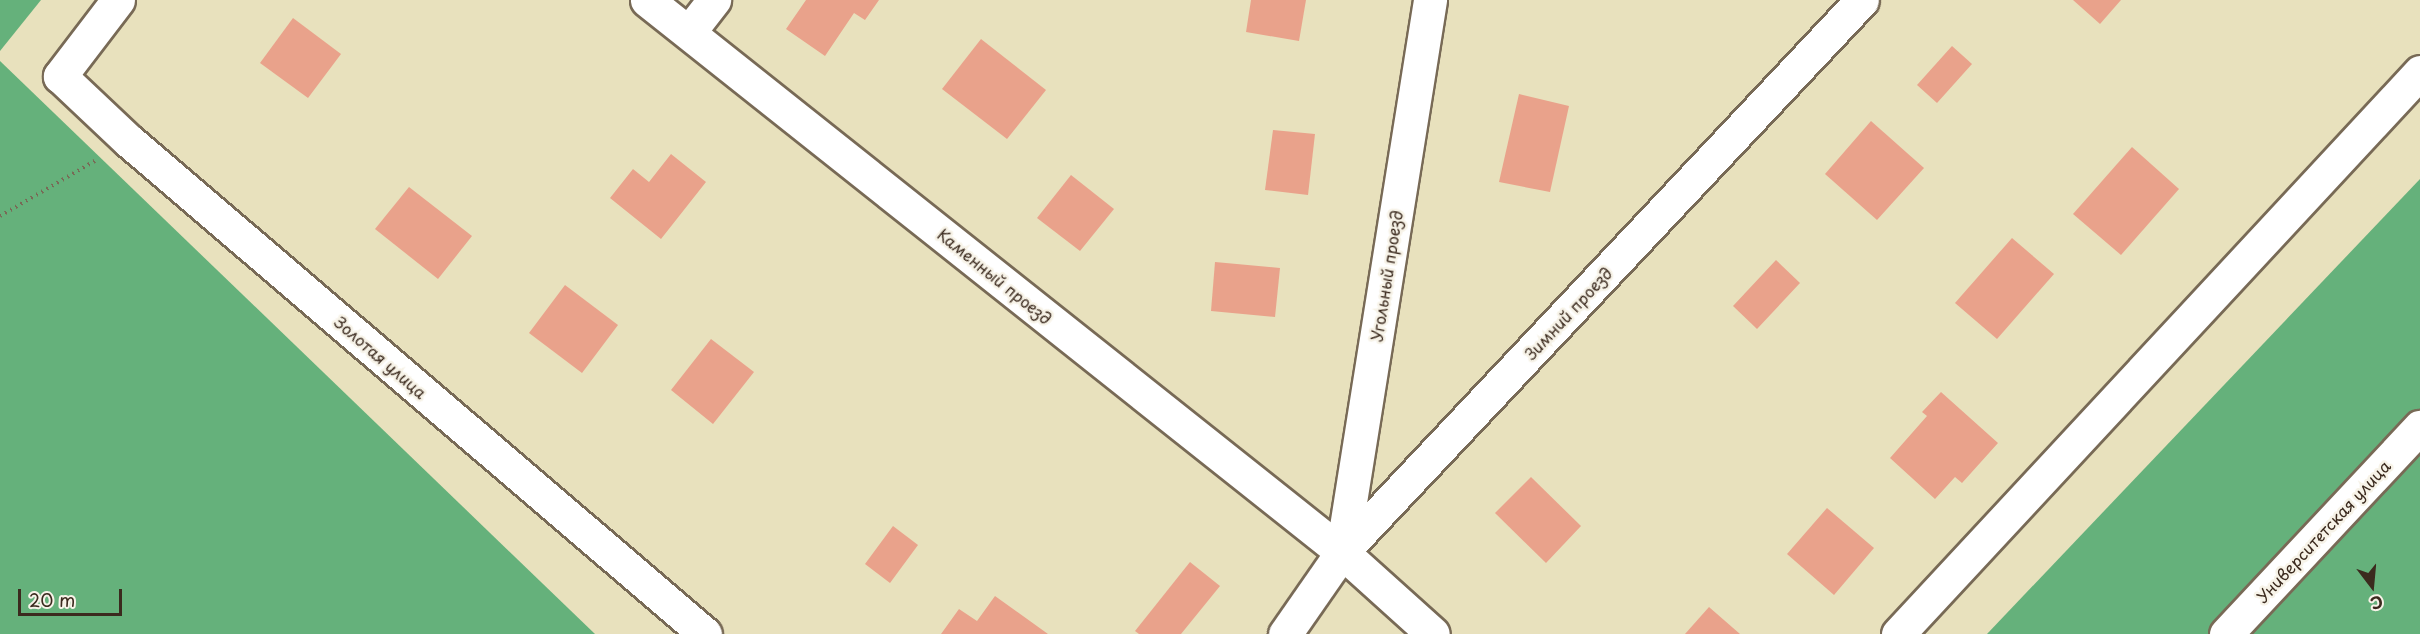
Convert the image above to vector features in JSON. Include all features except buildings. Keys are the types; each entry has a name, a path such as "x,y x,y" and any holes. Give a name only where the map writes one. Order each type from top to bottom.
{"street":[{"name":"Золотая улица","path":"118,0 60,76 129,141 705,634"},
{"name":"Каменный проезд","path":"646,0 1342,552 1433,634"},
{"path":"689,32 714,0"},
{"name":"Угольный проезд","path":"1342,552 1430,0"},
{"name":"Зимний проезд","path":"1285,634 1342,552 1862,0"},
{"path":"1898,634 2420,72"},
{"name":"Университетская улица","path":"2226,634 2420,427"}],"path":[{"path":"0,216 129,141"}],"green space":[{"path":"0,0 41,0 0,51"},
{"path":"0,61 595,634 0,634"},
{"path":"2420,179 2420,634 1987,634"}]}
